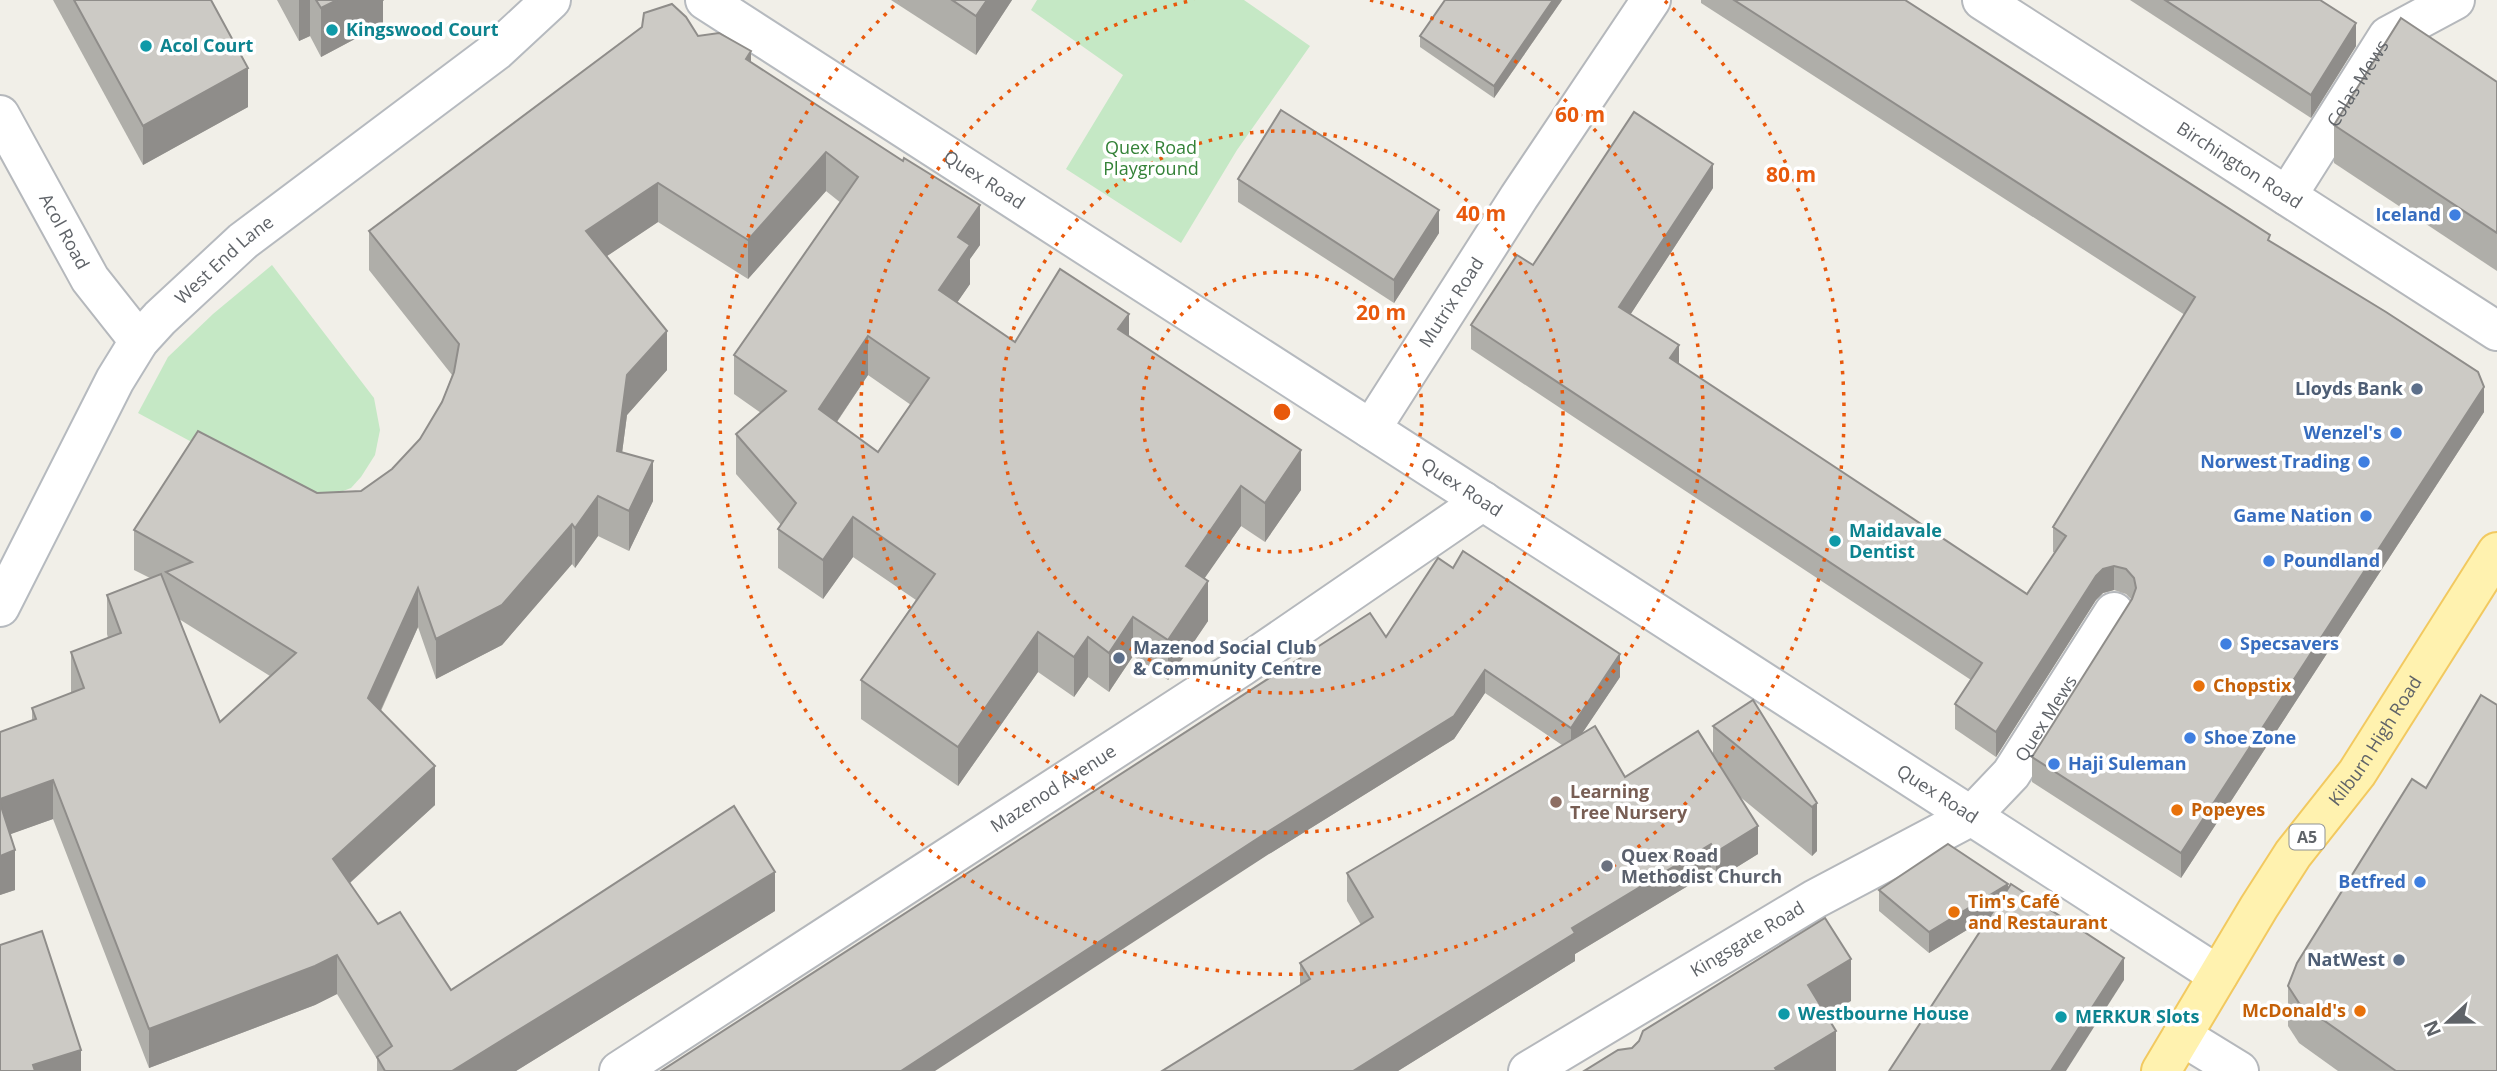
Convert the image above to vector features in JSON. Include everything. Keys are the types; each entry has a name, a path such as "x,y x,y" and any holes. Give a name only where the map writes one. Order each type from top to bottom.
{"main road":[{"name":"Kilburn High Road","path":"2161,1071 2293,854 2357,773 2497,552"}],"street":[{"name":"West End Lane","path":"0,607 100,409 139,341 186,292 243,241 496,51 551,0"},
{"name":"Quex Road","path":"705,0 2218,975"},
{"name":"Mutrix Road","path":"1371,429 1519,197 1651,0"},
{"name":"Birchington Road","path":"1982,0 2497,331"},
{"name":"Colas Mews","path":"2287,196 2388,36 2455,0"},
{"name":"Acol Road","path":"0,115 90,279 139,341"},
{"name":"Mazenod Avenue","path":"619,1071 1241,667 1483,501"},
{"name":"Quex Mews","path":"1970,817 2011,774 2114,612"},
{"name":"Kingsgate Road","path":"1528,1071 1815,899 1970,817"},
{"path":"1597,1028 1617,1065"},
{"path":"2182,1036 2239,1071"}],"green space":[{"name":"Quex Road Playground","path":"1037,0 1244,0 1310,46 1237,150 1181,243 1066,169 1123,75 1031,10"},
{"path":"272,265 374,398 380,430 375,455 351,488 335,494 320,496 273,486 138,413 168,357 213,314"}],"building":[{"name":"Acol Court","path":"74,0 211,0 248,68 143,126"},
{"path":"316,0 337,0 321,8"},
{"path":"952,0 987,0 976,16"},
{"path":"1445,0 1553,0 1494,86 1420,36"},
{"path":"1734,0 1905,0 2270,235 2268,240 2478,372 2484,387 2181,853 2032,757 2132,599 2136,588 2134,578 2126,569 2114,566 2103,569 2096,576 1996,732 1955,704 1982,663 1471,325 1517,255 1533,265 1634,112 1713,164 1619,307 1679,345 1670,358 2027,594 2066,536 2053,527 2195,297"},
{"path":"2165,0 2320,0 2356,23 2311,95"},
{"path":"672,4 686,17 698,36 719,33 751,51 746,59 903,161 904,158 980,205 958,237 970,245 939,290 1015,342 1060,269 1129,314 1118,329 1301,450 1265,503 1241,486 1186,566 1208,581 1168,640 1133,617 1109,653 1088,637 1074,657 1038,632 958,747 861,680 935,574 853,517 823,560 778,529 796,503 736,434 786,391 734,355 858,177 826,152 748,240 658,183 586,231 667,331 627,375 617,451 653,461 629,511 598,496 575,528 572,524 502,605 436,639 418,588 368,698 435,766 333,859 378,924 400,912 451,990 734,806 775,872 452,1071 385,1071 377,1057 392,1046 337,955 315,966 149,1029 53,780 0,799 0,732 36,719 32,708 84,688 71,652 121,633 107,595 161,574 220,722 296,653 166,572 192,562 134,530 198,431 317,493 361,491 392,469 420,439 442,402 454,372 459,344 369,231 642,27 644,13","holes":["868,336 929,378 878,452 819,409"]},
{"name":"Iceland","path":"2401,18 2497,82 2497,233 2334,125"},
{"path":"1281,110 1439,210 1394,280 1238,179"},
{"path":"1463,551 1620,654 1571,728 1485,670 1454,716 1269,831 901,1071 661,1071 1370,613 1386,637 1438,558 1453,568"},
{"path":"2481,695 2497,705 2497,1071 2396,1071 2299,1003 2288,986 2297,963 2412,779 2426,788"},
{"path":"1753,700 1817,803 1812,807 1713,726"},
{"path":"1595,726 1625,777 1698,731 1758,826 1716,852 1711,844 1572,928 1575,933 1353,1071 1162,1071 1310,979 1300,963 1373,917 1347,873"},
{"path":"0,803 15,850 0,856"},
{"path":"1948,844 2008,884 1929,932 1879,890"},
{"path":"2011,884 2124,958 2051,1071 1889,1071"},
{"path":"1825,918 1851,959 1808,985 1836,1031 1775,1068 1777,1071 1584,1071 1618,1050 1632,1048 1643,1031"},
{"path":"42,931 81,1050 33,1065 35,1071 0,1071 0,945"}],"place":[{"name":"Kingswood Court","path":"332,30"},
{"name":"Acol Court","path":"146,46"},
{"name":"Iceland","path":"2455,215"},
{"name":"Lloyds Bank","path":"2417,389"},
{"name":"Wenzel's","path":"2396,433"},
{"name":"Norwest Trading","path":"2364,462"},
{"name":"Game Nation","path":"2366,516"},
{"name":"Maidavale Dentist","path":"1835,541"},
{"name":"Poundland","path":"2269,561"},
{"name":"Specsavers","path":"2226,644"},
{"name":"Mazenod Social Club & Community Centre","path":"1119,658"},
{"name":"Chopstix","path":"2199,686"},
{"name":"Shoe Zone","path":"2190,738"},
{"name":"Haji Suleman","path":"2054,764"},
{"name":"Learning Tree Nursery","path":"1556,802"},
{"name":"Popeyes","path":"2177,810"},
{"name":"Quex Road Methodist Church","path":"1607,866"},
{"name":"Betfred","path":"2420,882"},
{"name":"Tim's Café and Restaurant","path":"1954,912"},
{"name":"NatWest","path":"2399,960"},
{"name":"McDonald's","path":"2360,1011"},
{"name":"Westbourne House","path":"1784,1014"},
{"name":"MERKUR Slots","path":"2061,1017"}]}
